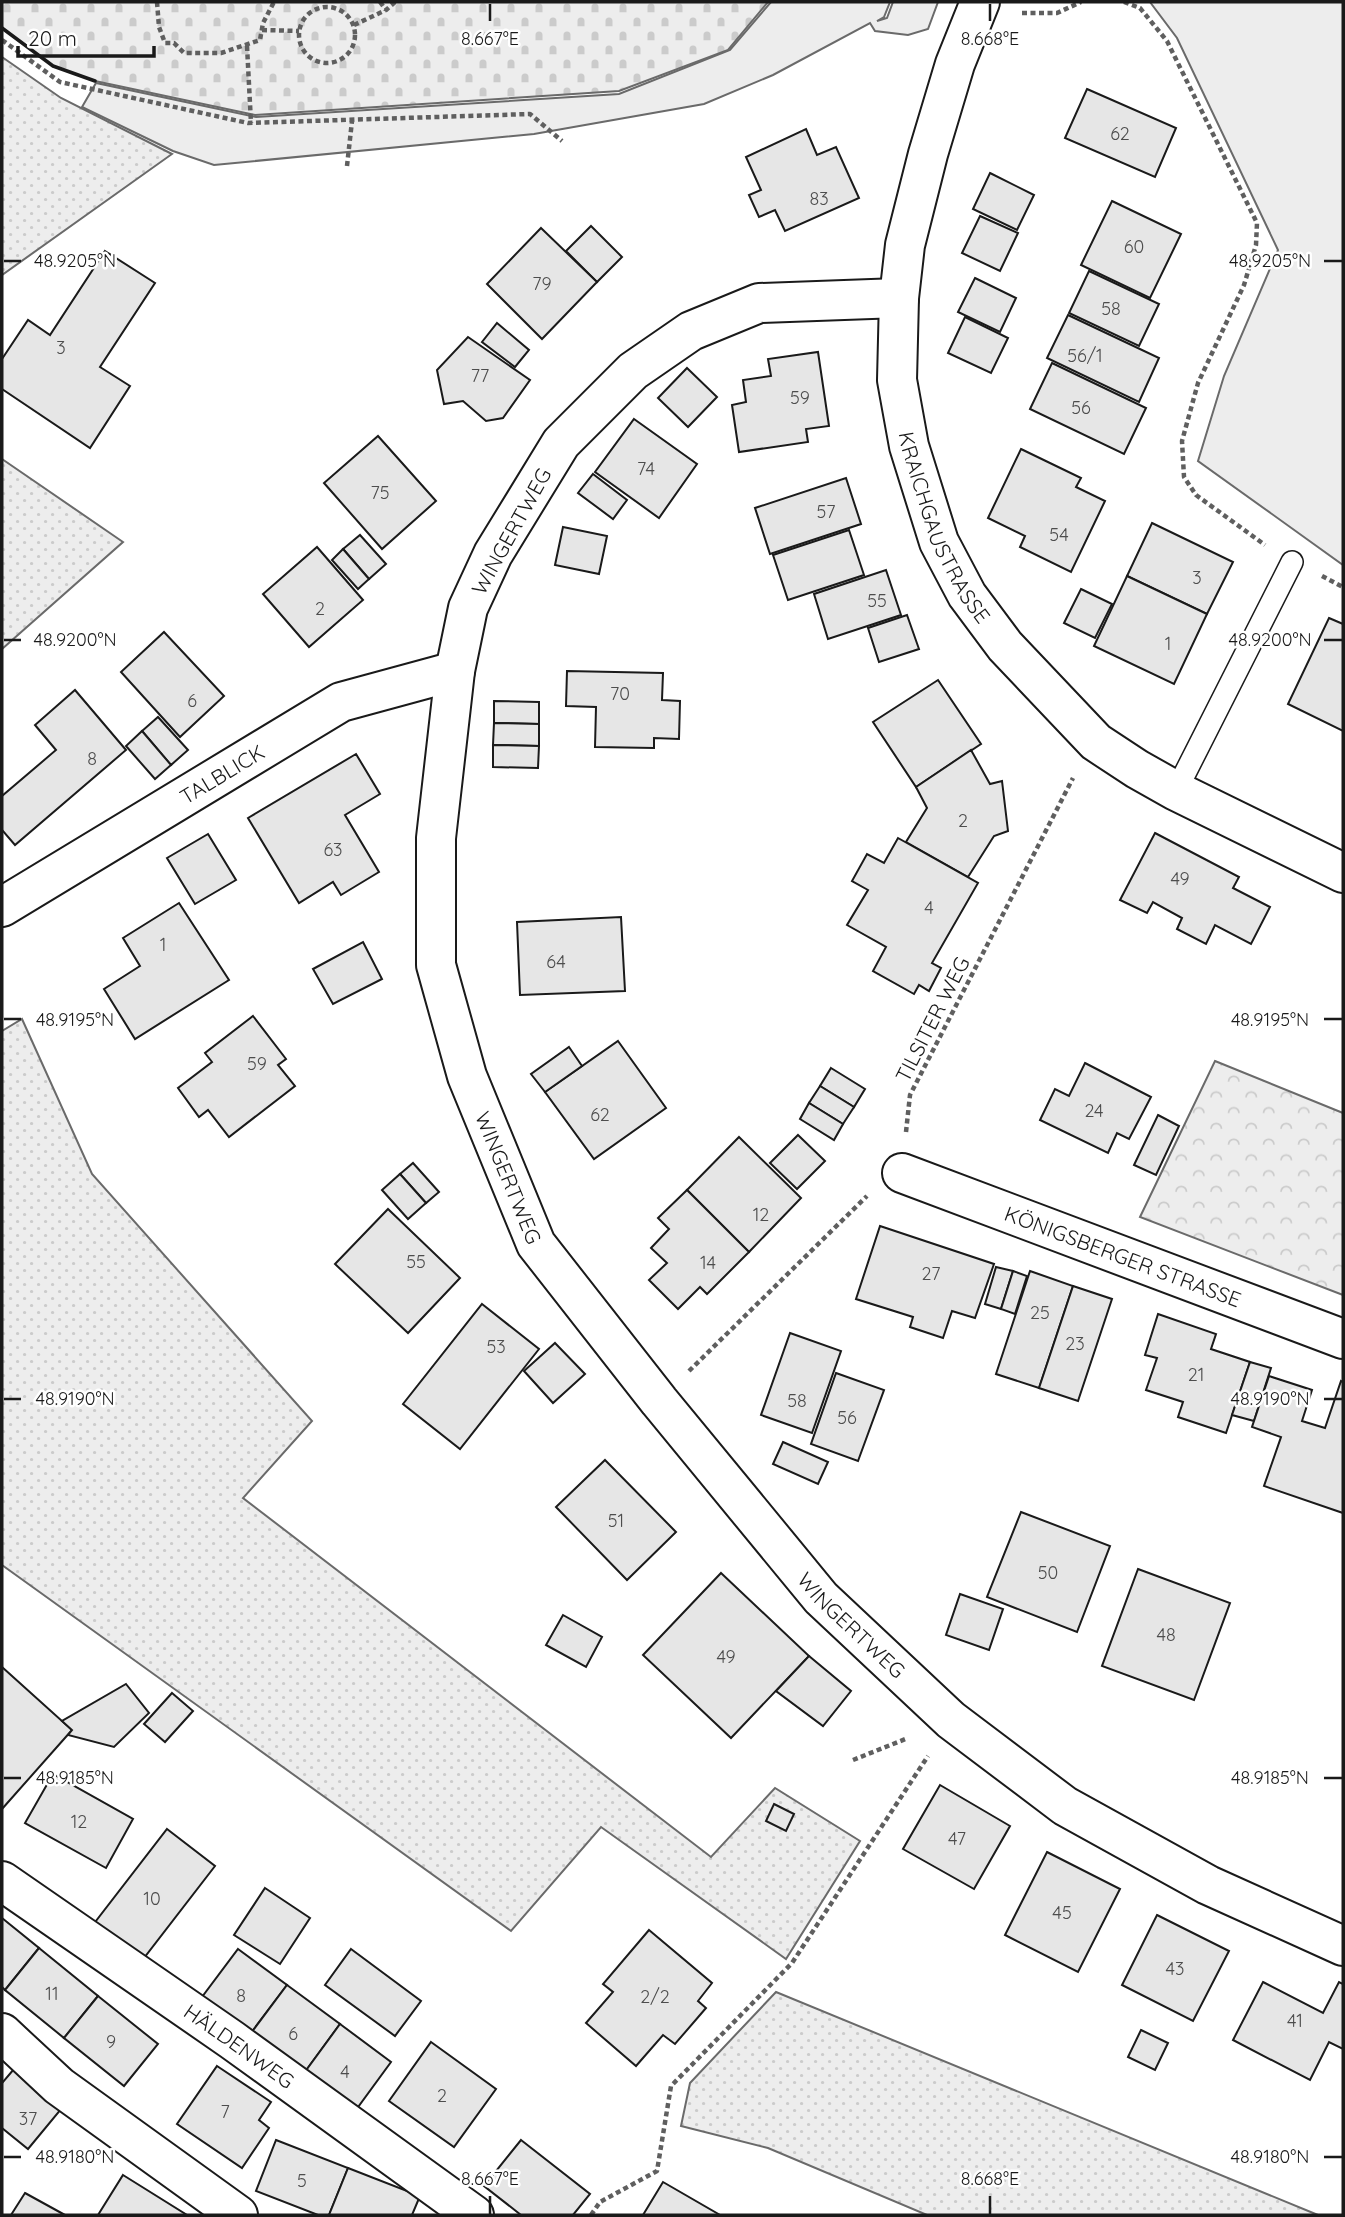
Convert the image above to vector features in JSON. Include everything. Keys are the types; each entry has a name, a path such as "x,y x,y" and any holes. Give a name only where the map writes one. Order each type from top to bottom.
{"street":[{"name":"KRAICHGAUSTRASSE","path":"980,2 955,64 928,154 905,245 899,298 897,380 909,446 939,542 967,595 1005,646 1096,742 1176,790 1343,873"},
{"name":"WINGERTWEG","path":"899,298 759,303 691,331 633,371 561,443 493,554 468,608 455,671 436,838 436,965 439,977 467,1076 536,1244 659,1401 821,1598 951,1720 1065,1806 1208,1885 1343,1945"},
{"name":"TALBLICK","path":"2,907 341,702 455,671"},
{"name":"KÖNIGSBERGER STRASSE","path":"902,1173 1343,1339"},
{"name":"HÄLDENWEG","path":"2,1881 243,2048 474,2215"},
{"path":"2,2033 59,2086 238,2215"}],"lane":[{"path":"1176,790 1292,562"}],"path":[{"path":"157,2 159,27 165,43 174,43 184,54 221,54 260,40 274,2"},
{"path":"380,2 386,10"},
{"path":"354,25 386,10 395,2"},
{"path":"1018,13 1057,13 1082,2"},
{"path":"1124,2 1140,8 1167,41 1256,223 1256,244 1244,285 1198,383 1182,441 1184,477 1196,495 1292,562"},
{"path":"323,6 340,9 347,14 354,25 356,38 354,47 342,60 325,63 309,57 299,41 299,32 301,22 307,15 323,6"},
{"path":"262,30 299,32"},
{"path":"2,40 60,82 251,123 530,114 562,141"},
{"path":"247,46 251,123"},
{"path":"346,166 352,121"},
{"name":"TILSITER WEG","path":"902,1173 910,1095 1072,780 1096,742"},
{"path":"659,1401 862,1199 902,1173"},
{"path":"853,1760 951,1720"},
{"path":"591,2215 600,2202 657,2171 671,2086 792,1963 927,1758"}],"shaded area":[{"path":"771,2 890,2 884,17 877,21 887,18 893,2 938,2 928,29 908,35 875,31 870,23 773,75 704,104 534,134 214,165 173,151 82,107 96,83 256,117 619,94 730,50"},
{"path":"1150,2 1343,2 1343,565 1198,461 1224,376 1278,250 1177,38"}],"green space":[{"path":"2,2 768,2 728,50 619,91 255,115 95,81 53,66 2,28"},
{"path":"2,57 61,98 172,154 2,275"},
{"path":"2,459 123,542 2,649"},
{"path":"22,1019 92,1174 312,1421 243,1498 711,1857 775,1788 860,1841 786,1959 601,1827 511,1931 2,1565 2,1031"},
{"path":"1215,1061 1343,1113 1343,1295 1140,1217"},
{"path":"776,1992 1318,2215 927,2215 768,2148 681,2126 690,2083"}],"building":[{"path":"1087,89 1176,128 1155,177 1065,138"},
{"path":"806,129 817,155 836,147 859,198 785,231 775,210 759,217 749,195 761,190 746,157"},
{"path":"990,173 1034,195 1017,230 973,209"},
{"path":"1112,201 1181,234 1150,298 1081,265"},
{"path":"980,216 1018,233 1000,271 962,253"},
{"path":"591,226 622,257 597,282 566,251"},
{"path":"541,228 597,282 542,339 487,284"},
{"path":"105,251 155,283 100,367 130,386 90,448 2,389 2,359 28,320 50,335"},
{"path":"1089,271 1159,304 1139,346 1069,313"},
{"path":"975,278 1016,298 1000,332 958,312"},
{"path":"1068,315 1159,358 1139,402 1047,358"},
{"path":"965,317 1008,338 991,373 948,353"},
{"path":"497,323 529,350 515,367 482,342"},
{"path":"468,337 530,380 503,418 486,421 463,401 444,404 437,370"},
{"path":"818,352 829,426 806,429 808,442 739,452 732,405 746,402 743,380 771,376 768,359"},
{"path":"1052,363 1146,408 1124,454 1030,409"},
{"path":"687,368 717,397 688,427 658,398"},
{"path":"634,419 697,464 659,518 595,472"},
{"path":"378,436 436,501 382,549 324,483"},
{"path":"1021,449 1081,478 1076,487 1105,501 1071,572 1020,547 1025,536 988,518"},
{"path":"593,474 627,500 613,519 578,493"},
{"path":"846,478 861,524 770,554 755,508"},
{"path":"1152,523 1233,562 1207,614 1127,576"},
{"path":"563,527 607,536 599,574 555,565"},
{"path":"849,530 864,575 788,600 773,555"},
{"path":"360,535 386,564 369,579 343,549"},
{"path":"317,547 363,600 309,647 263,594"},
{"path":"343,549 369,579 358,589 332,560"},
{"path":"886,570 901,615 828,639 814,594"},
{"path":"1127,576 1207,614 1174,684 1094,646"},
{"path":"1081,589 1112,604 1095,638 1064,623"},
{"path":"907,615 919,649 879,662 868,628"},
{"path":"1329,618 1343,624 1343,731 1288,704"},
{"path":"164,632 224,696 180,737 121,672"},
{"path":"567,671 663,673 662,700 680,701 679,739 654,738 654,748 595,747 596,707 566,706"},
{"path":"938,680 981,744 916,787 873,722"},
{"path":"75,690 126,750 15,845 2,830 2,796 56,750 35,725"},
{"path":"494,701 539,702 539,724 494,723"},
{"path":"158,717 188,750 171,765 142,731"},
{"path":"494,723 539,724 539,746 493,745"},
{"path":"142,731 171,765 155,779 126,746"},
{"path":"493,745 539,746 538,768 493,767"},
{"path":"971,750 990,784 1002,781 1008,831 994,836 968,877 906,842 927,808 916,787"},
{"path":"356,754 380,794 345,815 379,872 341,895 333,882 299,903 248,818"},
{"path":"1155,833 1239,877 1233,888 1270,907 1251,944 1215,925 1206,944 1177,929 1182,918 1153,902 1147,913 1120,900"},
{"path":"208,834 236,880 195,904 167,858"},
{"path":"898,838 978,883 932,963 941,968 929,991 919,985 914,994 873,971 886,947 847,925 868,890 852,881 867,854 884,863"},
{"path":"179,903 229,980 135,1039 104,989 140,966 123,938"},
{"path":"621,917 625,991 520,995 517,922"},
{"path":"363,942 382,979 333,1004 313,969"},
{"path":"253,1016 286,1059 278,1065 295,1086 229,1137 208,1110 199,1117 178,1088 212,1062 205,1053"},
{"path":"618,1041 666,1108 594,1159 545,1092"},
{"path":"569,1047 582,1066 545,1092 531,1074"},
{"path":"1085,1063 1151,1097 1129,1139 1117,1133 1108,1153 1040,1120 1055,1089 1069,1096"},
{"path":"831,1068 865,1089 854,1107 820,1086"},
{"path":"820,1086 854,1107 843,1124 809,1103"},
{"path":"809,1103 843,1124 834,1140 800,1119"},
{"path":"1158,1115 1179,1126 1156,1175 1134,1165"},
{"path":"798,1135 825,1161 797,1189 770,1163"},
{"path":"739,1137 801,1198 749,1252 687,1190"},
{"path":"413,1163 439,1192 426,1203 400,1174"},
{"path":"400,1174 426,1203 408,1219 382,1190"},
{"path":"687,1190 749,1252 707,1294 700,1287 678,1309 649,1280 667,1263 651,1248 669,1229 658,1218"},
{"path":"388,1209 460,1278 408,1333 335,1264"},
{"path":"880,1226 994,1264 975,1318 952,1311 943,1338 910,1327 913,1317 856,1299"},
{"path":"996,1267 1013,1271 1001,1309 985,1304"},
{"path":"1013,1271 1027,1276 1015,1314 1001,1309"},
{"path":"1030,1271 1073,1286 1039,1388 996,1374"},
{"path":"1073,1286 1112,1299 1078,1401 1039,1388"},
{"path":"482,1304 539,1349 460,1449 403,1404"},
{"path":"1158,1314 1216,1334 1211,1349 1250,1362 1226,1433 1178,1417 1183,1402 1146,1390 1157,1358 1145,1355"},
{"path":"790,1333 841,1351 812,1433 761,1415"},
{"path":"555,1343 585,1374 553,1403 524,1371"},
{"path":"1250,1362 1271,1368 1254,1421 1232,1415"},
{"path":"836,1373 884,1390 858,1461 811,1444"},
{"path":"1269,1376 1312,1390 1302,1421 1325,1428 1341,1381 1343,1382 1343,1513 1264,1486 1281,1437 1252,1427"},
{"path":"783,1442 828,1462 818,1484 773,1464"},
{"path":"605,1460 676,1532 627,1580 556,1507"},
{"path":"1021,1512 1110,1546 1077,1632 987,1597"},
{"path":"1138,1569 1230,1603 1194,1700 1102,1666"},
{"path":"721,1573 809,1656 731,1738 643,1655"},
{"path":"960,1594 1003,1609 989,1650 946,1635"},
{"path":"563,1615 602,1637 586,1667 546,1645"},
{"path":"809,1656 851,1691 823,1726 776,1691"},
{"path":"2,1667 72,1730 2,1809"},
{"path":"126,1684 149,1713 114,1747 68,1735 72,1730 62,1721"},
{"path":"172,1693 193,1711 165,1742 144,1724"},
{"path":"53,1774 133,1819 106,1868 25,1823"},
{"path":"940,1785 1010,1826 974,1889 903,1849"},
{"path":"774,1804 794,1814 786,1831 766,1821"},
{"path":"167,1829 215,1866 137,1967 89,1930"},
{"path":"1047,1852 1120,1889 1078,1972 1005,1935"},
{"path":"265,1888 310,1918 280,1964 234,1935"},
{"path":"1157,1915 1229,1951 1193,2021 1122,1985"},
{"path":"2,1918 39,1948 5,1990 2,1987"},
{"path":"649,1930 712,1983 698,2001 706,2008 675,2044 663,2035 636,2066 586,2023 613,1992 603,1984"},
{"path":"39,1948 98,1996 64,2038 5,1990"},
{"path":"238,1949 287,1985 245,2041 196,2005"},
{"path":"351,1949 421,2001 395,2036 325,1985"},
{"path":"1263,1982 1323,2013 1339,1982 1343,1984 1343,2049 1329,2042 1310,2080 1233,2040"},
{"path":"287,1985 340,2024 299,2080 245,2041"},
{"path":"98,1996 158,2044 124,2086 64,2038"},
{"path":"340,2024 391,2062 350,2118 299,2080"},
{"path":"1141,2030 1168,2043 1155,2070 1128,2057"},
{"path":"431,2042 496,2089 454,2147 389,2101"},
{"path":"217,2066 271,2102 259,2120 269,2128 242,2168 177,2124"},
{"path":"14,2069 62,2108 28,2149 2,2128 2,2083"},
{"path":"276,2140 348,2168 329,2215 318,2215 256,2191"},
{"path":"521,2140 590,2194 573,2215 521,2215 484,2186"},
{"path":"348,2168 420,2196 412,2215 329,2215"},
{"path":"123,2175 187,2215 98,2215"},
{"path":"663,2182 720,2215 643,2215"},
{"path":"25,2193 65,2215 11,2215"}],"wall":[{"path":"2,28 53,66 95,81"}]}
